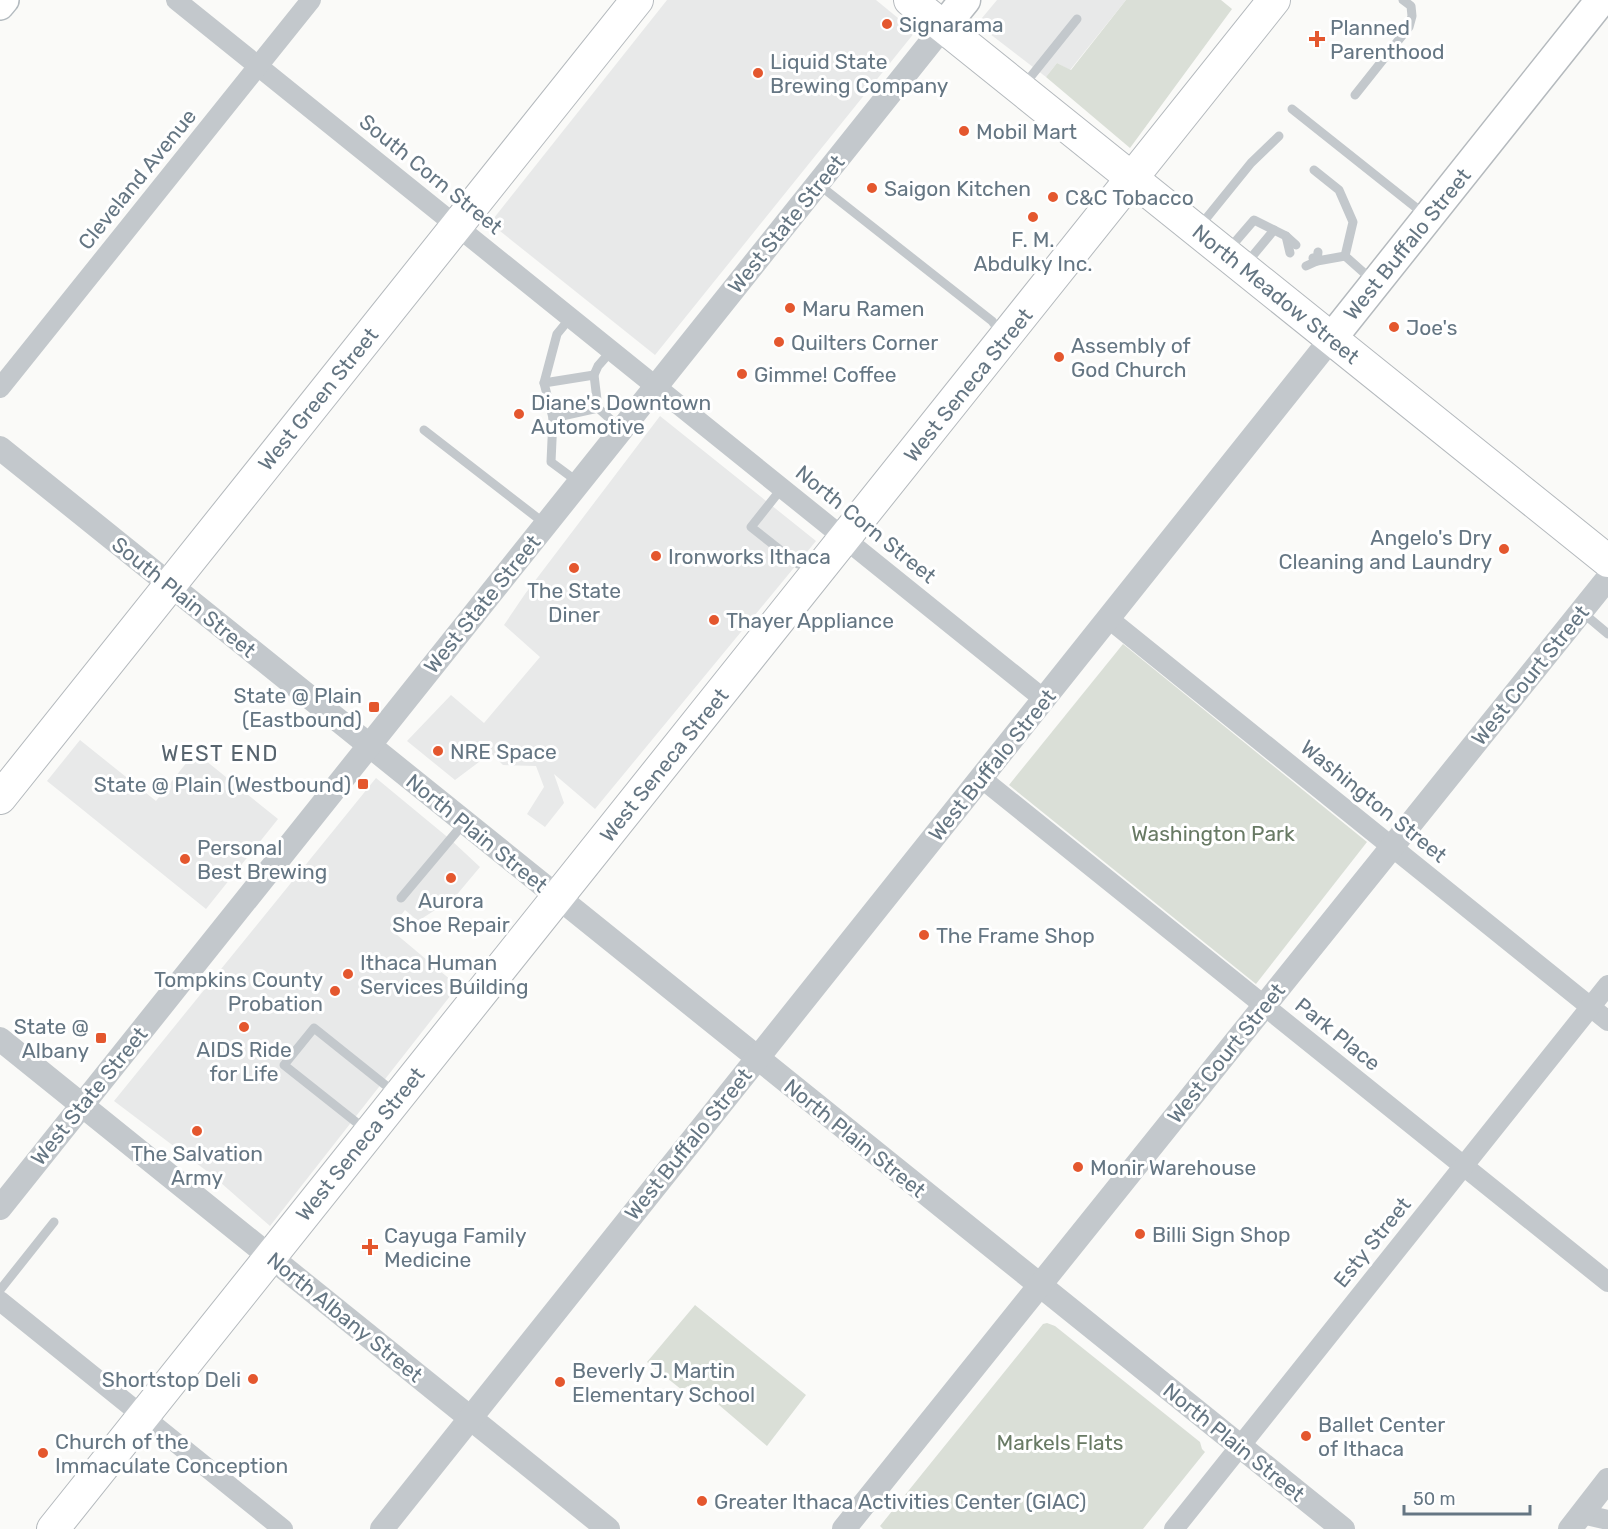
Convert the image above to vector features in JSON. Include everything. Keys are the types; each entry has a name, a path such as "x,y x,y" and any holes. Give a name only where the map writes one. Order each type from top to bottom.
{"highway":[{"name":"West Green Street","path":"3,786 170,585 637,0"},
{"name":"North Meadow Street","path":"910,0 1608,561"},
{"name":"West Seneca Street","path":"53,1529 1274,0"}],"main road":[{"path":"0,6 5,0"},
{"name":"West State Street","path":"943,27 965,0"},
{"name":"West Buffalo Street","path":"1331,339 1601,0"}],"street":[{"name":"South Corn Street","path":"176,0 656,387"},
{"name":"Cleveland Avenue","path":"0,388 311,0"},
{"name":"West State Street","path":"0,1208 943,27"},
{"name":"West Buffalo Street","path":"382,1529 1331,339"},
{"name":"North Corn Street","path":"656,387 1045,699"},
{"name":"South Plain Street","path":"0,448 369,746"},
{"name":"West Court Street","path":"844,1529 1608,578"},
{"name":"Washington Street","path":"1109,619 1608,1021"},
{"name":"North Plain Street","path":"369,746 1342,1529"},
{"name":"Park Place","path":"981,778 1608,1282"},
{"name":"Esty Street","path":"1174,1529 1608,985"},
{"name":"North Albany Street","path":"0,1039 608,1529"},
{"path":"0,1301 283,1529"},
{"path":"1576,1522 1608,1480"},
{"path":"1576,1522 1608,1520"}],"lane":[{"path":"1355,95 1409,27 1413,16 1411,6 1403,0"},
{"path":"1021,89 1077,19"},
{"path":"1292,109 1429,218"},
{"path":"1196,230 1251,163 1279,136"},
{"path":"1314,170 1339,190 1353,222 1345,256"},
{"path":"818,184 992,321 1006,338"},
{"path":"1234,261 1254,220 1299,242"},
{"path":"1234,261 1274,230"},
{"path":"1286,236 1290,253"},
{"path":"1306,266 1316,257 1345,256 1376,283"},
{"path":"571,317 557,334 544,383 553,418 551,462 579,483"},
{"path":"612,350 598,366 594,375 598,408 622,430"},
{"path":"544,383 594,375"},
{"path":"553,418 575,411 598,408"},
{"path":"424,430 546,525"},
{"path":"782,488 751,527 798,564"},
{"path":"1581,612 1608,634"},
{"path":"401,898 464,823"},
{"path":"369,1133 284,1065 314,1028 399,1096"},
{"path":"0,1290 54,1222"}],"shaded area":[{"path":"667,0 876,0 915,32 655,355 490,223"},
{"path":"997,0 1126,0 1070,70 1057,63 1046,77 977,24"},
{"path":"660,416 816,541 595,809 554,774 564,803 545,827 527,814 544,787 536,766 503,765 491,753 455,780 407,741 451,695 484,723 540,657 504,625"},
{"path":"80,740 156,801 195,752 278,819 206,909 47,781"},
{"path":"376,778 480,867 454,898 418,921 405,910 390,929 458,986 270,1226 212,1175 114,1101"}],"green space":[{"path":"1126,0 1221,0 1232,9 1130,148 1046,77 1057,63 1071,70"},
{"name":"Washington Park","path":"1123,644 1367,842 1256,984 1009,785"},
{"path":"695,1305 806,1395 767,1446 698,1387 692,1390 688,1386 682,1390 647,1362"},
{"name":"Markels Flats","path":"1043,1324 1055,1326 1200,1442 1205,1452 1143,1529 883,1529 880,1526"}],"place":[{"name":"Signarama","path":"887,24"},
{"name":"Planned Parenthood","path":"1317,39"},
{"name":"Liquid State Brewing Company","path":"758,73"},
{"name":"Mobil Mart","path":"964,131"},
{"name":"Saigon Kitchen","path":"872,188"},
{"name":"C&C Tobacco","path":"1053,197"},
{"name":"F. M. Abdulky Inc.","path":"1033,217"},
{"name":"Maru Ramen","path":"790,308"},
{"name":"Joe's","path":"1394,327"},
{"name":"Quilters Corner","path":"779,342"},
{"name":"Assembly of God Church","path":"1059,357"},
{"name":"Gimme! Coffee","path":"742,374"},
{"name":"Diane's Downtown Automotive","path":"519,414"},
{"name":"Angelo's Dry Cleaning and Laundry","path":"1504,549"},
{"name":"Ironworks Ithaca","path":"656,556"},
{"name":"The State Diner","path":"574,568"},
{"name":"Thayer Appliance","path":"714,620"},
{"name":"State @ Plain (Eastbound)","path":"374,707"},
{"name":"NRE Space","path":"438,751"},
{"name":"State @ Plain (Westbound)","path":"363,784"},
{"name":"Personal Best Brewing","path":"185,859"},
{"name":"Aurora Shoe Repair","path":"451,878"},
{"name":"The Frame Shop","path":"924,935"},
{"name":"Ithaca Human Services Building","path":"348,974"},
{"name":"Tompkins County Probation","path":"335,991"},
{"name":"AIDS Ride for Life","path":"244,1027"},
{"name":"State @ Albany","path":"101,1038"},
{"name":"The Salvation Army","path":"197,1131"},
{"name":"Monir Warehouse","path":"1078,1167"},
{"name":"Billi Sign Shop","path":"1140,1234"},
{"name":"Cayuga Family Medicine","path":"370,1247"},
{"name":"Shortstop Deli","path":"253,1379"},
{"name":"Beverly J. Martin Elementary School","path":"560,1382"},
{"name":"Ballet Center of Ithaca","path":"1306,1436"},
{"name":"Church of the Immaculate Conception","path":"43,1453"},
{"name":"Greater Ithaca Activities Center (GIAC)","path":"702,1501"}],"district":[{"name":"WEST END","path":"220,753"}]}
